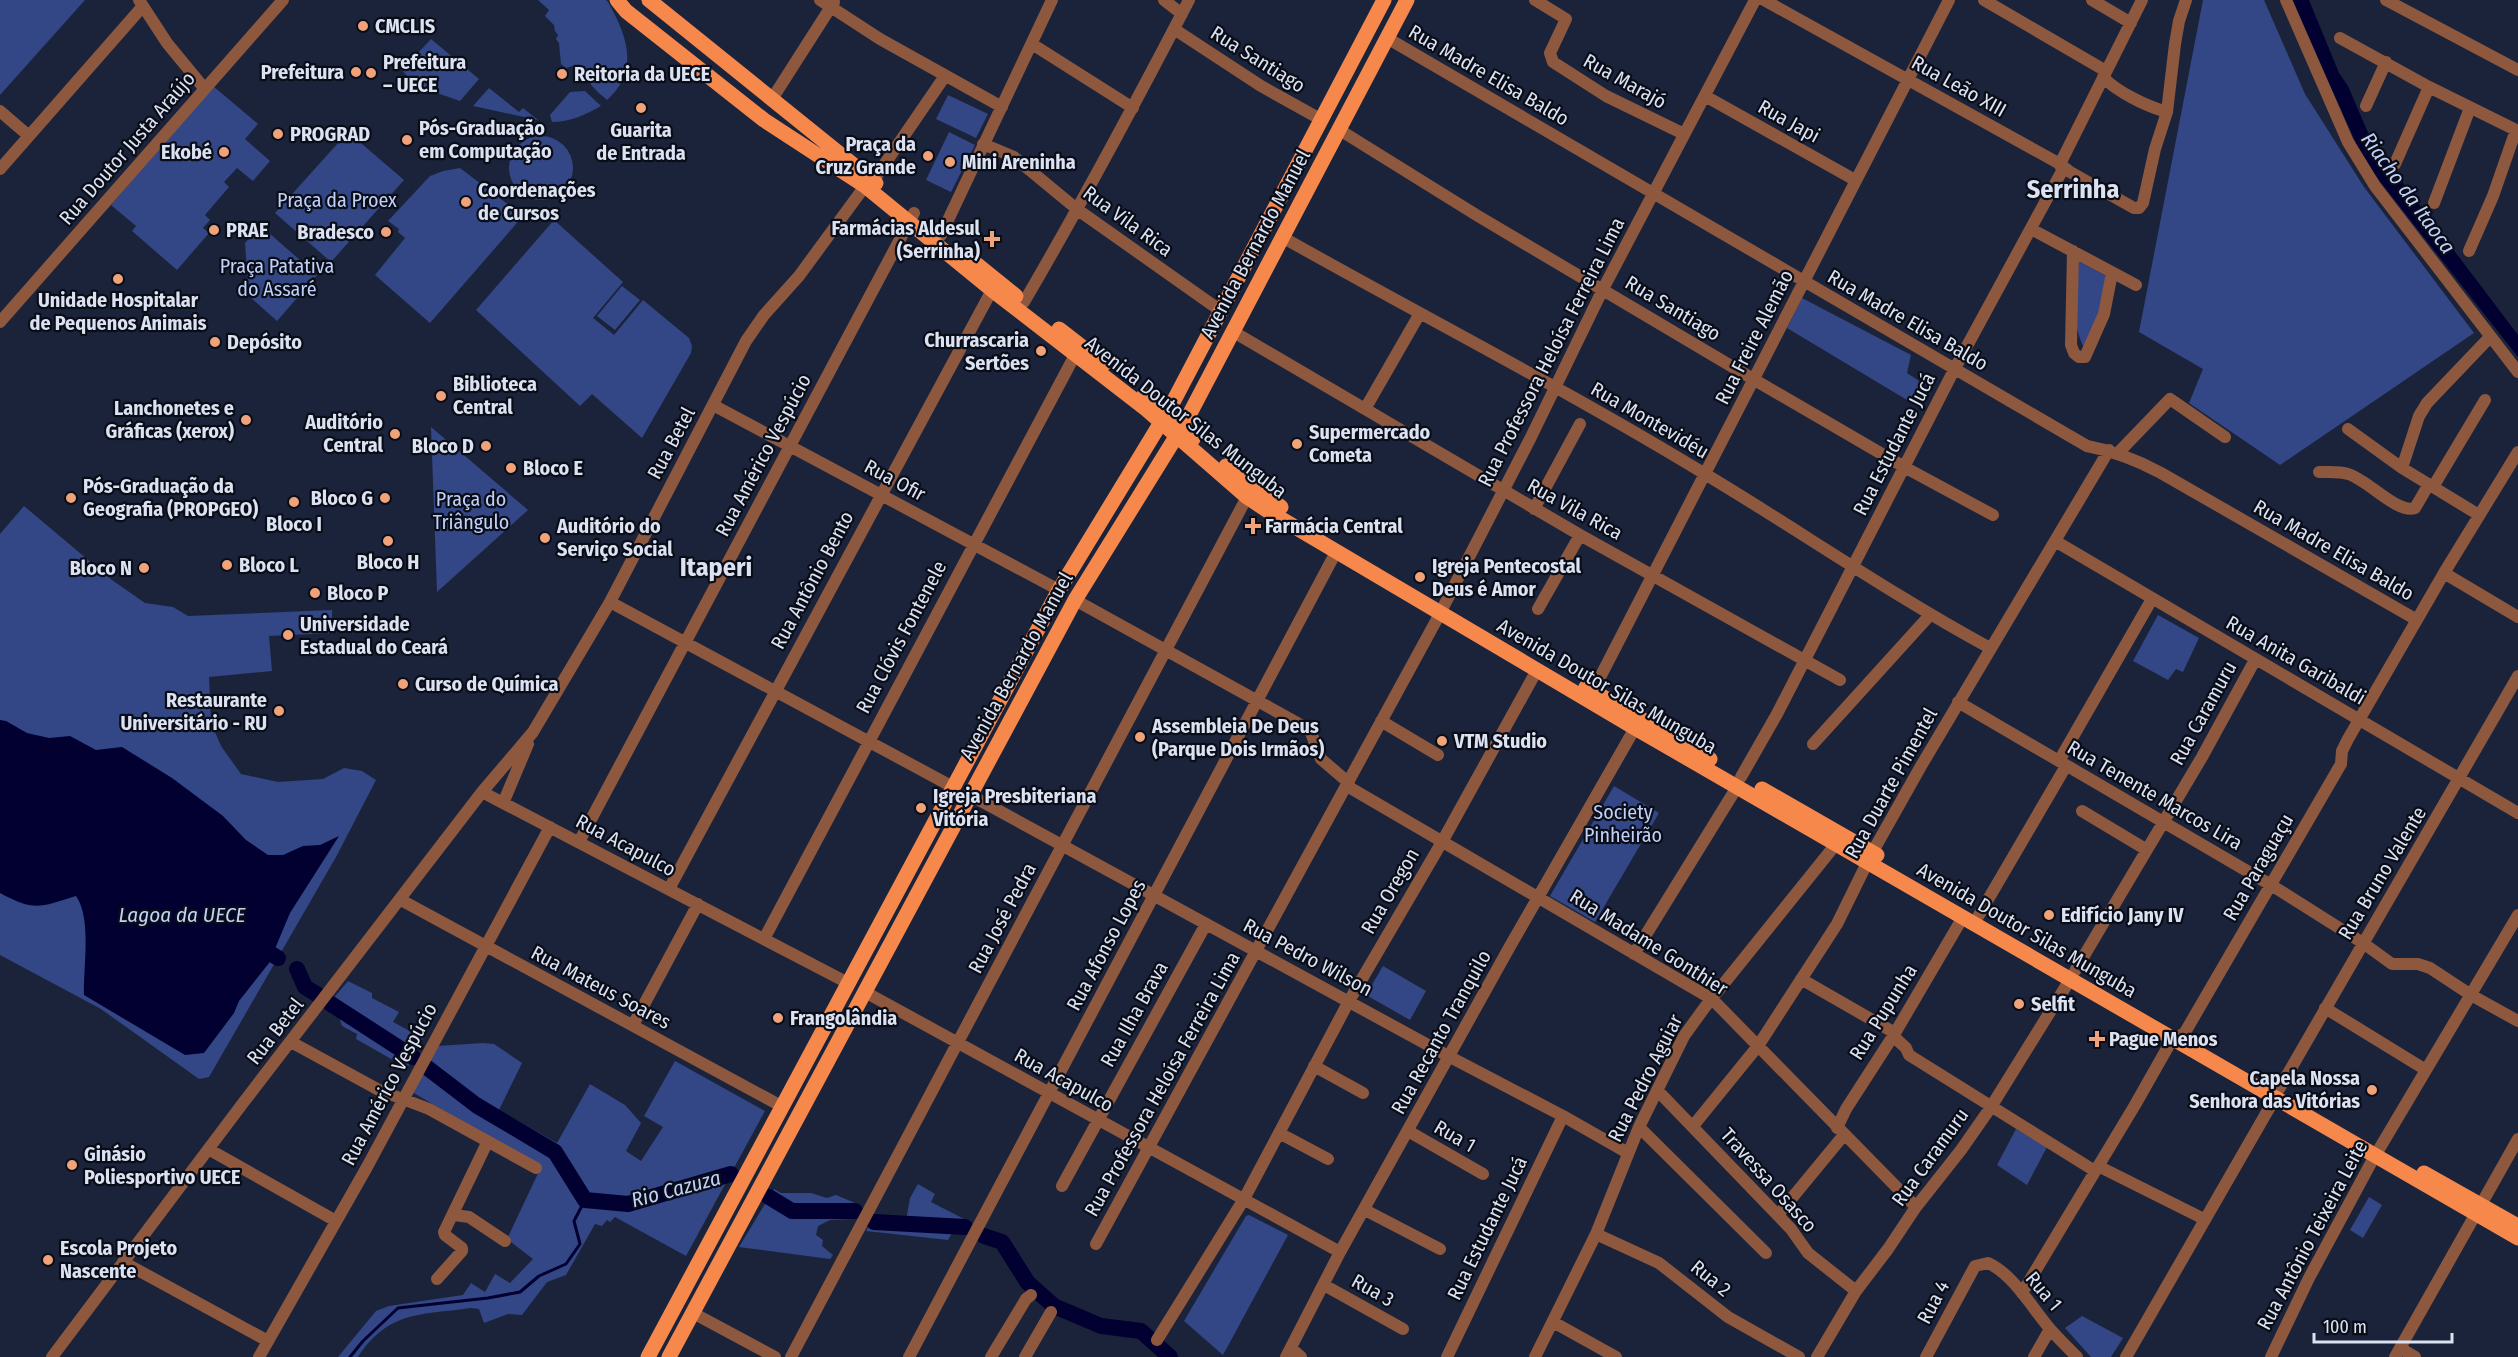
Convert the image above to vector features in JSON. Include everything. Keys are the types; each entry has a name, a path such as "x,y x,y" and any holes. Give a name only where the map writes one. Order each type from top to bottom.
{"main road":[{"name":"Avenida Doutor Silas Munguba","path":"617,0 630,14 764,120 869,183"},
{"name":"Avenida Doutor Silas Munguba","path":"649,0 772,99 912,218 992,290 1075,355 1163,417"},
{"name":"Avenida Bernardo Manuel","path":"648,1357 1059,590 1163,417 1384,0"},
{"name":"Avenida Bernardo Manuel","path":"669,1357 1075,600 1179,432 1407,0"},
{"path":"630,14 637,9 644,8 669,27 687,32"},
{"path":"764,120 772,99"},
{"name":"Avenida Doutor Silas Munguba","path":"912,218 941,235 1163,417 1247,497 1336,552 1593,691 1836,844 1870,858 1963,918 2073,975"},
{"name":"Avenida Doutor Silas Munguba","path":"1179,432 1197,442 1269,499 1307,524 1538,670 1635,728 1739,782 1870,858 1979,915 2073,975 2377,1152 2480,1210 2518,1226"},
{"path":"831,1016 836,1025 847,1025"},
{"path":"812,1052 821,1050 829,1059"},
{"name":"Avenida Doutor Silas Munguba","path":"2480,1210 2518,1238"}],"street":[{"name":"Rua Doutor Justa Araújo","path":"0,322 283,0"},
{"path":"941,235 1052,0"},
{"path":"1164,0 1182,14"},
{"path":"1024,302 1078,210 1189,0"},
{"name":"Rua Marajó","path":"1535,0 1566,19 1550,58 1553,62 1606,96 1684,134"},
{"name":"Rua Professora Heloísa Ferreira Lima","path":"1096,1244 1443,609 1603,290 1755,0"},
{"name":"Rua Leão XIII","path":"1764,0 2060,164 2134,208 2139,208 2143,203 2155,148 2167,112"},
{"name":"Rua Freire Alemão","path":"1593,691 1949,0"},
{"path":"1984,0 2104,74 2113,85 2140,101 2167,112 2175,44 2186,0"},
{"path":"2092,0 2131,23"},
{"name":"Rua Estudante Jucá","path":"1634,954 1739,782 1805,659 1852,565 1906,468 1954,370 2062,171 2060,164 2142,0"},
{"path":"2286,0 2358,161 2518,372"},
{"path":"2386,0 2518,70"},
{"path":"772,99 829,2 880,39 1002,107"},
{"path":"0,169 141,3 166,43 204,88"},
{"name":"Rua Santiago","path":"1174,29 1261,86 1322,120"},
{"name":"Rua Madre Elisa Baldo","path":"1387,38 1513,114 1654,193 2087,446 2114,452 2161,473 2417,620"},
{"path":"2340,38 2429,87 2517,131 2493,196 2469,251"},
{"path":"1032,44 1133,108"},
{"path":"2366,106 2386,62"},
{"name":"Rua Betel","path":"504,801 533,732 610,602 734,362 757,324 800,276 945,76"},
{"path":"2395,164 2429,87"},
{"name":"Rua Japi","path":"1705,96 1855,180"},
{"path":"2434,203 2470,108"},
{"path":"0,111 29,136"},
{"name":"Rua Santiago","path":"1338,129 1478,216 1753,379 1906,468 1993,515"},
{"name":"Rua Vila Rica","path":"983,144 1014,157 1078,210 1221,310"},
{"name":"Rua Américo Vespúcio","path":"579,842 912,218"},
{"path":"2031,229 2136,285"},
{"name":"Rua Montevidéu","path":"1282,237 1419,315 1591,407 1705,474 1930,615 1990,648"},
{"path":"2073,251 2072,345 2074,353 2079,357 2085,357 2090,351 2104,314 2112,273"},
{"name":"Rua Antônio Bento","path":"669,889 992,290"},
{"path":"1365,409 1419,315"},
{"name":"Rua Vila Rica","path":"1232,331 1534,509 1840,680"},
{"path":"2402,468 2419,416 2427,403 2490,337"},
{"name":"Rua Clóvis Fontenele","path":"764,939 1075,355"},
{"name":"Rua Duarte Pimentel","path":"1693,1126 1758,1046 1837,924 1870,858 1958,702 2055,541 2114,452 2170,399 2225,437"},
{"path":"2319,472 2348,473 2367,483 2398,505 2410,510 2415,508 2485,400"},
{"name":"Rua Ofir","path":"713,405 1059,590"},
{"path":"1534,509 1580,424"},
{"path":"2348,429 2402,468 2479,515"},
{"name":"Rua Paraguaçu","path":"2022,1293 2271,885 2341,764 2342,751 2360,719 2444,573 2518,452"},
{"name":"Rua José Pedra","path":"791,1357 1247,497"},
{"path":"1538,609 1580,535"},
{"name":"Rua Anita Garibaldi","path":"2055,541 2518,813"},
{"name":"Rua Afonso Lopes","path":"909,1357 1206,793 1336,552"},
{"path":"2444,573 2518,616"},
{"path":"1979,915 2152,599"},
{"path":"1075,600 1310,730 1322,759 1348,785"},
{"path":"610,602 684,644 953,787"},
{"path":"1813,744 1930,615"},
{"name":"Rua Caramuru","path":"1817,1357 1856,1291 1991,1107 2073,975 2202,757 2255,660"},
{"name":"Rua Oregon","path":"1157,1340 1244,1199 1349,1001 1442,842 1538,670"},
{"name":"Rua Bruno Valente","path":"2126,1357 2518,676"},
{"name":"Rua Tenente Marcos Lira","path":"1958,702 2271,885 2392,964 2399,966 2418,964 2430,968 2471,995 2518,1021"},
{"path":"1381,721 1438,755"},
{"name":"Rua Recanto Tranquilo","path":"1288,1353 1340,1252 1635,728"},
{"name":"Rua Betel","path":"52,1357 482,792 533,732"},
{"name":"Rua Madame Gonthier","path":"1348,785 1712,999 1916,1207"},
{"name":"Rua Acapulco","path":"482,792 504,801 848,983"},
{"name":"Rua Pedro Wilson","path":"970,795 1628,1153"},
{"path":"2082,811 2147,850"},
{"name":"Rua Américo Vespúcio","path":"260,1357 550,827"},
{"name":"Rua Pedro Aguiar","path":"1535,1357 1596,1234 1639,1127 1684,1036 1836,844"},
{"name":"Rua Mateus Soares","path":"401,900 783,1107"},
{"path":"633,1025 698,904"},
{"name":"Rua Antônio Teixeira Leite","path":"2271,1357 2309,1278 2377,1152 2518,915"},
{"name":"Rua Pupunha","path":"1778,1215 1840,1132 1846,1109 1963,918"},
{"name":"Rua Ilha Brava","path":"1062,1186 1206,924"},
{"path":"1801,979 1894,1034 1909,1055 1991,1107 2097,1168 2204,1219"},
{"name":"Rua Acapulco","path":"865,992 1340,1252"},
{"path":"2325,1008 2426,1070"},
{"path":"291,1042 379,1090 429,1110 536,1168"},
{"path":"1314,1066 1363,1093"},
{"name":"Travessa Osasco","path":"1657,1090 1791,1229 1808,1253 1856,1291"},
{"name":"Rua Estudante Jucá","path":"1447,1357 1563,1116"},
{"path":"1639,1127 1766,1253"},
{"name":"Rua 1","path":"1408,1131 1483,1174"},
{"path":"1279,1133 1328,1159"},
{"path":"2415,1357 2398,1353 2518,1139"},
{"path":"437,1279 462,1251 462,1248 444,1234 487,1143"},
{"path":"210,1150 336,1221"},
{"path":"1365,1210 1440,1249"},
{"path":"454,1215 469,1217 505,1240"},
{"name":"Rua 2","path":"1596,1234 1659,1263 1728,1317 1800,1357"},
{"path":"123,1263 268,1341"},
{"name":"Rua 1","path":"1975,1266 1988,1263 1993,1266 2022,1293 2050,1329 2077,1357"},
{"name":"Rua 4","path":"1926,1357 1975,1266"},
{"name":"Rua 3","path":"1324,1285 1403,1329"},
{"path":"991,1357 1031,1295"},
{"path":"1025,1357 1051,1312"},
{"path":"693,1313 775,1357"},
{"path":"1553,1322 1616,1357"},
{"path":"2034,1357 2050,1329"},
{"path":"1288,1353 1301,1357"}],"green space":[{"path":"0,0 85,0 0,95"},
{"path":"538,0 606,0 608,2 625,40 627,65 624,77 607,100 590,83 586,70 580,66 566,68 561,64 559,43 556,39 558,35 554,25 545,16 549,10"},
{"path":"2203,0 2264,0 2305,94 2364,187 2474,333 2280,465 2189,403 2203,369 2139,332"},
{"path":"431,39 479,79 460,101 421,86 402,70"},
{"path":"213,86 258,124 245,139 270,161 253,181 237,168 224,182 229,187 205,215 210,220 203,228 209,233 177,270 132,231 136,226 111,205"},
{"path":"489,88 519,112 523,108 538,120 473,106"},
{"path":"585,91 601,106 565,121 552,122 550,115 570,92"},
{"path":"948,95 988,114 976,138 936,119"},
{"name":"Praça da Proex","path":"348,132 404,180 331,262 275,213"},
{"name":"Mini Areninha","path":"949,132 975,145 951,192 926,180"},
{"path":"541,136 559,142 567,150 573,168 567,186 559,194 541,200 523,194 515,186 509,168 515,150 523,142"},
{"path":"460,168 523,216 430,323 375,275 405,238 398,232 399,229 388,221 430,176"},
{"path":"554,220 623,282 593,318 614,335 643,300 689,338 692,346 691,353 642,438 592,394 580,406 476,310"},
{"name":"Praça Patativa do Assaré","path":"261,226 317,275 277,321 249,296 245,243"},
{"path":"2078,261 2110,278 2100,316 2084,348 2075,316"},
{"path":"622,286 640,300 615,330 597,316"},
{"path":"1802,298 1911,355 1907,373 1922,383 1912,403 1787,328"},
{"name":"Praça do Triângulo","path":"431,427 528,510 437,592"},
{"path":"24,506 112,580 145,603 173,607 188,616 332,610 332,633 269,636 272,671 209,677 211,723 221,746 241,774 278,782 323,779 344,768 362,771 376,780 336,857 209,1077 199,1079 101,1009 0,955 0,534"},
{"path":"2158,615 2199,638 2183,672 2176,669 2168,680 2133,661"},
{"name":"Society Pinheirão","path":"1614,786 1659,813 1595,922 1550,896"},
{"path":"1383,966 1426,991 1410,1020 1366,995"},
{"path":"348,981 372,993 372,998 399,1012 393,1022 423,1038 407,1068 356,1039 357,1034 342,1026 339,1017 326,1007"},
{"path":"494,1044 522,1063 499,1110 557,1143 590,1084 625,1105 641,1123 626,1151 641,1161 663,1127 644,1116 675,1061 765,1111 686,1256 615,1217 610,1222 607,1220 602,1226 595,1224 566,1275 547,1282 522,1315 508,1314 484,1323 479,1309 422,1314 394,1323 382,1330 358,1357 338,1357 376,1311 389,1306 463,1295 471,1283 485,1292 495,1274 510,1283 533,1259 507,1239 541,1167 412,1092 438,1046"},
{"path":"2016,1129 2047,1147 2027,1185 1997,1165"},
{"path":"918,1184 935,1194 931,1202 968,1221 961,1234 953,1231 948,1240 866,1231 873,1217 906,1220 910,1198"},
{"path":"774,1189 781,1193 811,1193 827,1198 836,1195 860,1205 851,1219 830,1220 818,1226 816,1235 823,1240 822,1246 833,1255 830,1259 739,1247"},
{"path":"2369,1197 2382,1205 2363,1238 2350,1230"},
{"path":"1249,1215 1288,1235 1223,1355 1184,1321 1246,1216"},
{"path":"2082,1316 2123,1338 2111,1357 2091,1357 2065,1328"}],"water":[{"name":"Riacho da Itaoca","path":"2292,0 2309,0 2339,73 2348,86 2372,142 2518,335 2518,357 2364,161"},
{"name":"Lagoa da UECE","path":"0,720 27,733 49,738 70,736 96,750 122,747 172,778 223,816 246,840 268,855 283,855 303,846 320,845 339,836 290,913 269,963 239,1001 234,1013 204,1053 185,1055 84,995 86,944 84,917 76,896 38,906 22,903 0,893"}],"waterway":[{"path":"255,944 278,958"},
{"path":"297,969 305,987 318,995"},
{"path":"331,1004 413,1057"},
{"path":"425,1066 476,1105 555,1152 585,1200 628,1204 731,1174"},
{"name":"Rio Cazuza","path":"769,1197 792,1211 855,1211"},
{"path":"350,1357 363,1341 398,1308 520,1292 539,1276 566,1264 580,1244 574,1221 585,1200"},
{"name":"Rio Cazuza","path":"874,1222 965,1227"},
{"name":"Rio Cazuza","path":"984,1236 1002,1242 1028,1283 1054,1306 1101,1326 1141,1331 1170,1357"}],"place":[{"name":"CMCLIS","path":"363,26"},
{"name":"Prefeitura","path":"356,72"},
{"name":"Prefeitura – UECE","path":"371,73"},
{"name":"Reitoria da UECE","path":"562,74"},
{"name":"Guarita de Entrada","path":"641,108"},
{"name":"PROGRAD","path":"278,134"},
{"name":"Pós-Graduação em Computação","path":"407,140"},
{"name":"Ekobé","path":"224,152"},
{"name":"Praça da Cruz Grande","path":"928,156"},
{"name":"Mini Areninha","path":"950,162"},
{"name":"Coordenações de Cursos","path":"466,202"},
{"name":"PRAE","path":"214,230"},
{"name":"Bradesco","path":"386,232"},
{"name":"Farmácias Aldesul (Serrinha)","path":"992,239"},
{"name":"Unidade Hospitalar de Pequenos Animais","path":"118,279"},
{"name":"Depósito","path":"215,342"},
{"name":"Churrascaria Sertões","path":"1041,351"},
{"name":"Biblioteca Central","path":"441,396"},
{"name":"Lanchonetes e Gráficas (xerox)","path":"246,420"},
{"name":"Auditório Central","path":"395,434"},
{"name":"Supermercado Cometa","path":"1297,444"},
{"name":"Bloco D","path":"486,446"},
{"name":"Bloco E","path":"511,468"},
{"name":"Pós-Graduação da Geografia (PROPGEO)","path":"71,498"},
{"name":"Bloco G","path":"385,498"},
{"name":"Bloco I","path":"294,502"},
{"name":"Farmácia Central","path":"1253,526"},
{"name":"Auditório do Serviço Social","path":"545,538"},
{"name":"Bloco H","path":"388,541"},
{"name":"Bloco L","path":"227,565"},
{"name":"Bloco N","path":"144,568"},
{"name":"Igreja Pentecostal Deus é Amor","path":"1420,577"},
{"name":"Bloco P","path":"315,593"},
{"name":"Universidade Estadual do Ceará","path":"288,635"},
{"name":"Curso de Química","path":"403,684"},
{"name":"Restaurante Universitário - RU","path":"279,711"},
{"name":"Assembleia De Deus (Parque Dois Irmãos)","path":"1140,737"},
{"name":"VTM Studio","path":"1442,741"},
{"name":"Igreja Presbiteriana Vitória","path":"921,808"},
{"name":"Edifício Jany IV","path":"2049,915"},
{"name":"Selfit","path":"2019,1004"},
{"name":"Frangolândia","path":"778,1018"},
{"name":"Pague Menos","path":"2097,1039"},
{"name":"Capela Nossa Senhora das Vitórias","path":"2372,1090"},
{"name":"Ginásio Poliesportivo UECE","path":"72,1165"},
{"name":"Escola Projeto Nascente","path":"48,1260"}],"district":[{"name":"Serrinha","path":"2073,189"},
{"name":"Itaperi","path":"716,567"}]}
